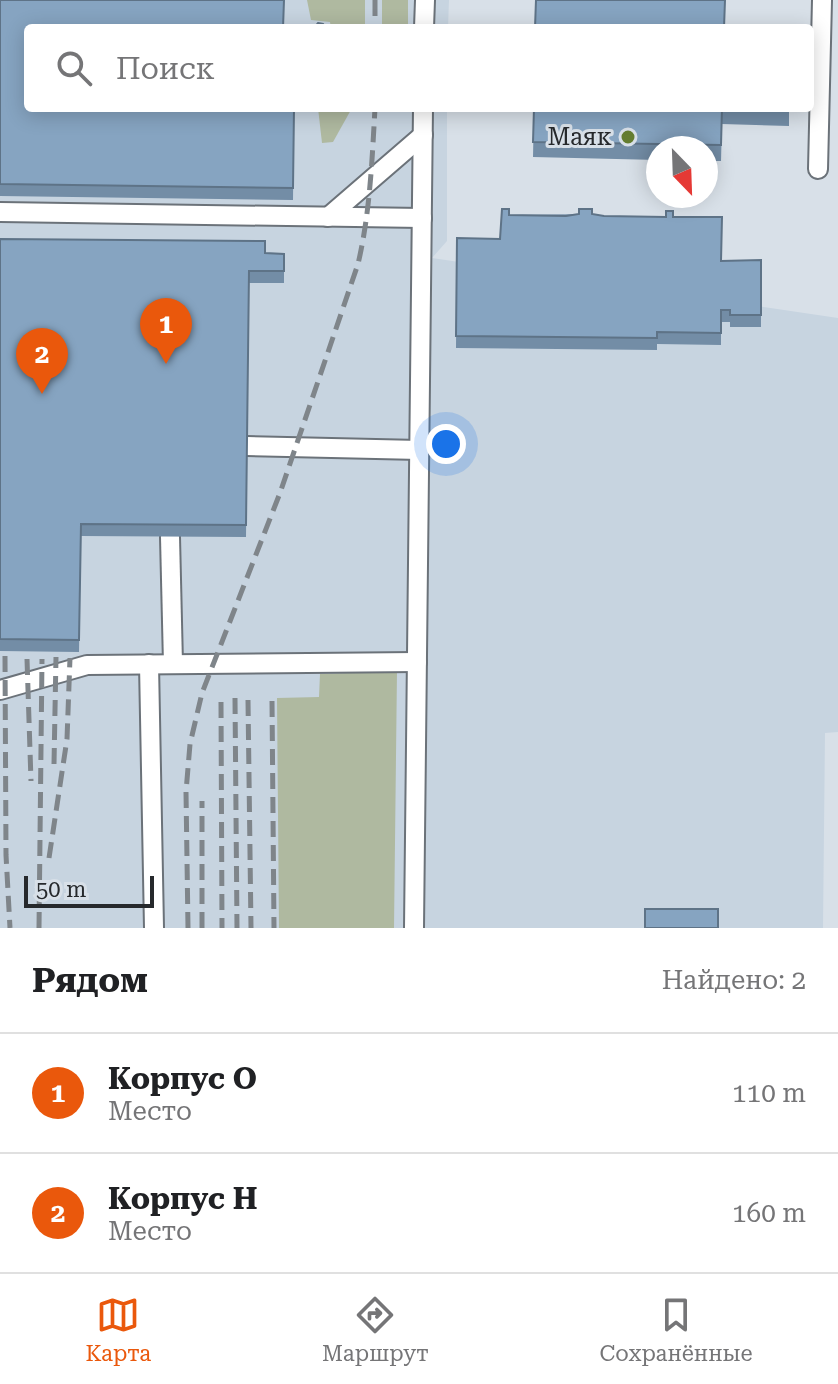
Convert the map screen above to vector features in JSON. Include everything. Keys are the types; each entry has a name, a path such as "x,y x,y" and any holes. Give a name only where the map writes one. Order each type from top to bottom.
{"lane":[{"path":"424,24 425,0"},
{"path":"818,169 822,0"},
{"path":"414,928 423,112"},
{"path":"328,217 423,135"},
{"path":"0,212 422,218"},
{"path":"247,446 420,450"},
{"path":"170,537 173,664"},
{"path":"0,690 87,665 417,662"},
{"path":"149,664 154,928"}],"shaded area":[{"path":"0,0 449,0 448,24 24,24 24,112 447,112 447,241 432,258 838,318 838,732 825,733 823,928 0,928"}],"green space":[{"path":"307,0 365,0 365,24 330,24 311,20"},
{"path":"382,0 408,0 408,24 382,24"},
{"path":"318,112 350,112 333,142 322,143"},
{"path":"397,671 394,928 279,928 277,698 319,697 320,674"}],"building":[{"path":"0,0 284,0 283,24 24,24 24,112 294,112 293,188 0,184"},
{"path":"536,0 725,0 724,24 535,24"},
{"path":"534,112 722,112 721,145 718,145 718,136 646,136 646,144 533,142"},
{"path":"502,209 509,209 509,215 566,216 579,214 579,209 592,209 592,214 604,216 666,217 666,211 673,211 673,217 722,217 721,261 761,260 761,315 730,315 730,310 721,310 721,333 657,332 657,338 456,336 457,238 500,239"},
{"path":"0,239 265,241 265,253 284,254 284,271 249,271 246,525 81,524 79,640 0,639"},
{"path":"645,909 718,909 718,928 645,928"}],"railway":[{"path":"375,0 375,24"},
{"path":"188,928 186,792 190,744 202,693 280,493 358,264 368,206 375,112"},
{"path":"5,656 6,855 10,928"},
{"path":"54,764 56,657"},
{"path":"49,858 67,739 70,658"},
{"path":"27,659 31,781"},
{"path":"39,928 42,659"},
{"path":"235,698 237,928"},
{"path":"248,700 251,928"},
{"path":"272,701 274,928"},
{"path":"221,702 222,928"},
{"path":"202,801 202,928"}],"place":[{"name":"Маяк","path":"628,137"},
{"name":"Корпус О","path":"166,364"},
{"name":"Корпус Н","path":"42,394"}]}
